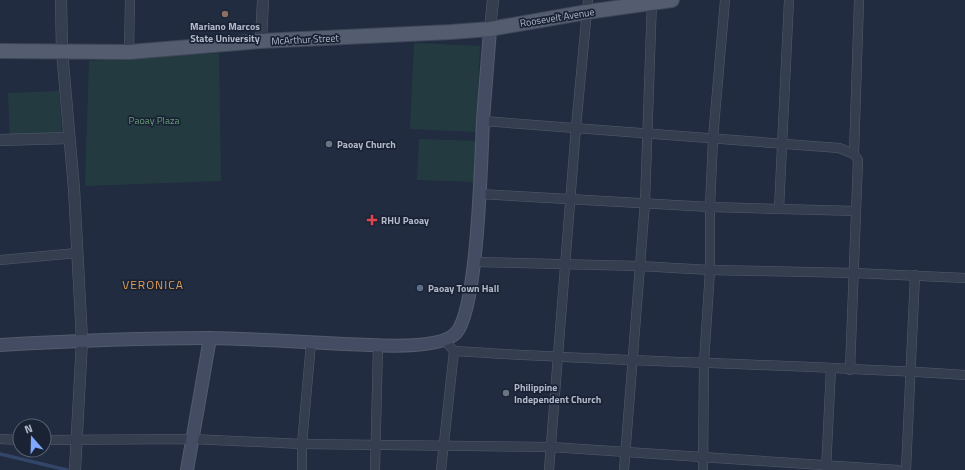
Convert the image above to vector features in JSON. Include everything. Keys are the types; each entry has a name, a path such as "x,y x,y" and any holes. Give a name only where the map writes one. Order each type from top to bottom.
{"main road":[{"name":"Roosevelt Avenue","path":"490,29 588,6 672,0"},
{"name":"McArthur Street","path":"0,51 129,52 261,42 490,29"},
{"path":"0,345 82,340 210,338 378,346 445,341 456,334 463,322 468,302 474,262 490,29"},
{"path":"187,470 210,338"}],"street":[{"path":"61,0 62,51 74,189 82,340 75,470"},
{"path":"129,52 130,0"},
{"path":"261,42 264,0"},
{"path":"490,29 493,0"},
{"path":"703,470 704,363 710,270 710,207 713,138 725,0"},
{"path":"779,209 789,0"},
{"path":"850,370 858,160 854,154 859,0"},
{"path":"624,470 644,202 651,1"},
{"path":"549,470 576,127 588,6"},
{"path":"483,121 838,148 854,154"},
{"path":"0,140 69,138"},
{"path":"479,194 644,202 710,207 856,211"},
{"path":"0,260 77,253"},
{"path":"474,262 916,275 965,278"},
{"path":"906,470 916,275"},
{"path":"445,341 454,351 558,358 633,359 850,370 911,371 965,375"},
{"path":"302,470 302,444 310,343"},
{"path":"375,470 374,444 378,346"},
{"path":"441,470 454,351"},
{"path":"826,468 831,368"},
{"path":"52,440 192,439 302,444 551,447 826,468 898,470"},
{"path":"0,440 12,440"}],"green space":[{"path":"414,43 480,46 476,132 410,129"},
{"name":"Paoay Plaza","path":"219,53 221,181 85,186 89,61"},
{"path":"59,91 62,132 10,140 8,93"},
{"path":"419,139 480,141 478,182 417,180"}],"waterway":[{"path":"0,454 67,470"}],"place":[{"name":"Mariano Marcos State University","path":"225,14"},
{"name":"Paoay Church","path":"329,144"},
{"name":"RHU Paoay","path":"372,220"},
{"name":"Paoay Town Hall","path":"420,288"},
{"name":"Philippine Independent Church","path":"506,393"}],"district":[{"name":"VERONICA","path":"153,285"}]}
